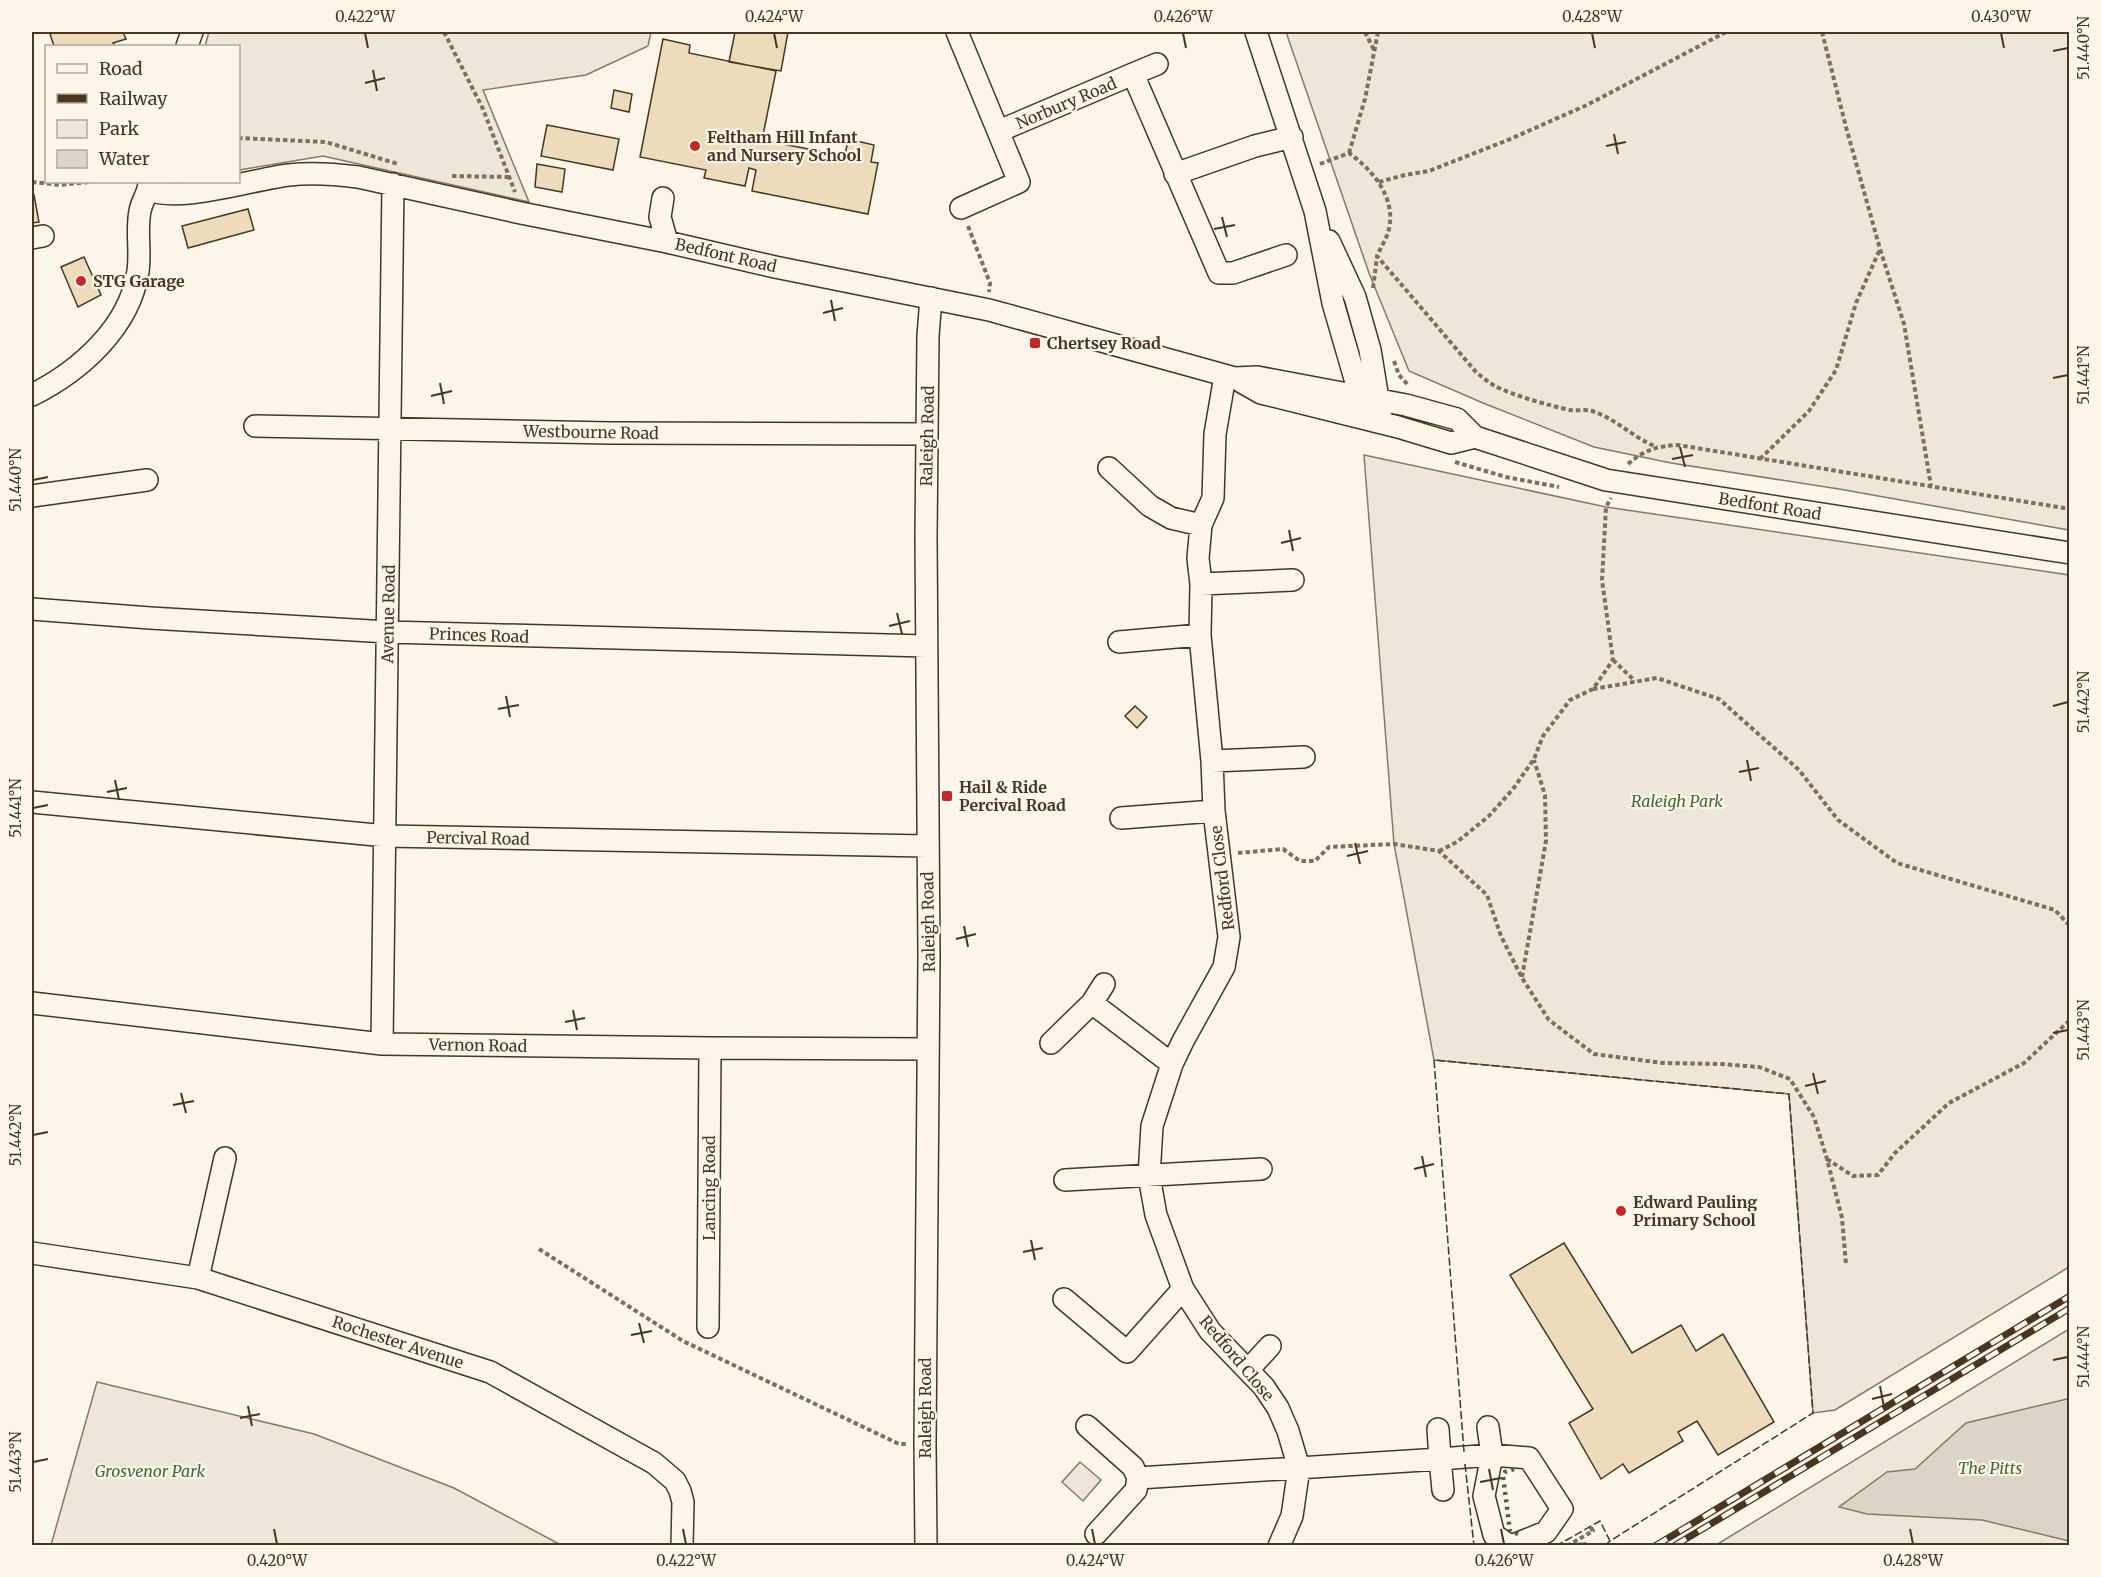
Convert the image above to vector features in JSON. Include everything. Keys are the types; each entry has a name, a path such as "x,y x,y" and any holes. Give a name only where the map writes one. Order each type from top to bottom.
{"street":[{"name":"Norbury Road","path":"957,32 1019,182 961,208"},
{"path":"1256,32 1315,210 1355,297 1370,350 1365,404"},
{"name":"Norbury Road","path":"999,131 1157,64"},
{"name":"Norbury Road","path":"1133,75 1219,273 1233,273 1286,255"},
{"path":"1175,174 1255,146 1292,137"},
{"name":"Bedfont Road","path":"240,181 315,173 358,177 393,184 775,267 989,310 1230,377 1257,377 1365,404 1406,405 1457,419 1475,437 1606,480 2070,553"},
{"name":"Bedfont Road","path":"149,186 165,195 220,183"},
{"name":"Avenue Road","path":"382,1044 393,184"},
{"path":"32,395 65,375 100,345 120,321 133,294 139,270 140,211 149,186"},
{"path":"663,198 660,217 667,242"},
{"name":"Raleigh Road","path":"926,1545 929,956 926,646 928,336 931,298"},
{"name":"Redford Close","path":"1230,377 1215,434 1213,498 1201,525 1198,558 1201,584 1200,635 1212,761 1214,811 1229,937 1229,972 1183,1041 1172,1064 1152,1126 1149,1176 1155,1215 1183,1289 1210,1331 1264,1388 1278,1408 1288,1431 1299,1468 1292,1516 1279,1545"},
{"name":"Bedfont Road","path":"1365,404 1386,424 1451,443 1475,437"},
{"name":"Westbourne Road","path":"255,426 927,434"},
{"path":"1109,468 1150,506 1171,518 1201,525"},
{"path":"32,496 147,480"},
{"path":"1201,584 1293,580"},
{"name":"Princes Road","path":"32,609 387,632 926,646"},
{"path":"1119,642 1200,635"},
{"path":"1212,761 1304,757"},
{"name":"Percival Road","path":"32,802 386,836 927,846"},
{"path":"1121,818 1214,811"},
{"path":"1051,1043 1092,1003 1104,984"},
{"name":"Vernon Road","path":"32,1003 382,1044 927,1049"},
{"path":"1092,1003 1172,1064"},
{"name":"Lancing Road","path":"708,1327 710,1048"},
{"path":"198,1278 225,1158"},
{"path":"1065,1180 1261,1169"},
{"name":"Rochester Avenue","path":"32,1253 198,1278 490,1372 654,1463 675,1481 683,1502 682,1545"},
{"path":"1064,1299 1127,1352 1183,1289"},
{"path":"1248,1370 1269,1346"},
{"path":"1087,1426 1133,1467 1138,1478 1136,1490 1096,1534"},
{"path":"1138,1478 1492,1455 1529,1458 1562,1509 1546,1532 1510,1545 1494,1535 1484,1496 1492,1455 1488,1427"},
{"path":"1438,1429 1443,1490"}],"path":[{"path":"444,32 483,109 511,177 521,213"},
{"path":"1365,32 1375,50"},
{"path":"1349,153 1365,99 1378,32"},
{"path":"1379,182 1429,171 1508,140 1587,105 1726,32"},
{"path":"1822,32 1846,128 1904,324 1921,413 1931,486"},
{"path":"240,138 326,142 404,165"},
{"path":"1349,153 1361,161 1379,182 1386,196 1390,213 1389,230 1377,256 1374,295"},
{"path":"1317,165 1349,153"},
{"path":"448,176 511,177"},
{"path":"32,182 60,185 80,183"},
{"path":"961,208 990,283 989,310"},
{"path":"1759,459 1809,411 1836,370 1856,303 1880,249"},
{"path":"1377,256 1452,346 1476,372 1495,386 1570,410 1596,412 1618,423 1634,436 1657,447"},
{"path":"1624,468 1642,453 1657,447 1678,445 2070,508"},
{"path":"1606,507 1602,580 1613,660 1636,682"},
{"path":"1593,689 1613,660"},
{"path":"1219,854 1283,849 1300,861 1315,861 1329,847 1394,844 1439,850 1457,842 1489,816 1513,789 1534,759 1543,736 1570,700 1593,689 1657,678 1719,699 1799,770 1838,820 1897,863 2055,910 2070,926"},
{"path":"1522,978 1545,841 1545,795 1534,759"},
{"path":"1439,850 1487,895 1501,936 1522,978 1550,1020 1594,1054 1663,1063 1759,1067 1790,1079 1814,1116 1842,1218 1846,1264"},
{"path":"1827,1159 1853,1176 1878,1175 1894,1153 1949,1103 2024,1063 2070,1020"},
{"path":"538,1250 683,1341 899,1444"},
{"path":"1567,1545 1593,1531 1590,1526"},
{"path":"1578,1545 1584,1542 1585,1545"}],"green space":[{"path":"209,32 651,32 648,46 586,75 483,90 529,202 323,156 240,170 240,45 205,45"},
{"path":"1286,32 2069,32 2069,530 1839,489 1671,463 1594,447 1409,371 1369,273"},
{"name":"Raleigh Park","path":"1364,455 1606,507 2069,575 2069,1267 1835,1410 1813,1413 1789,1094 1434,1060 1394,844"},
{"name":"The Pitts","path":"2069,1329 2069,1545 1716,1545"},
{"name":"Grosvenor Park","path":"97,1382 314,1434 454,1488 561,1545 51,1545"},
{"path":"1080,1462 1101,1480 1083,1501 1062,1482"}],"water":[{"path":"2070,1400 2069,1541 1982,1520 1867,1514 1839,1507 1887,1472 1915,1469 1966,1423"}],"building":[{"path":"56,32 123,32 126,39 113,43 114,45 54,45 50,34"},
{"path":"735,32 788,32 781,71 729,62"},
{"path":"663,39 690,45 689,53 776,71 762,140 845,156 848,139 874,145 871,162 878,163 868,214 752,191 756,170 749,168 745,186 704,178 706,170 640,157"},
{"path":"614,90 632,94 629,112 611,108"},
{"path":"547,125 619,139 613,170 541,156"},
{"path":"537,164 565,169 562,192 535,187"},
{"path":"34,195 39,222 32,223 32,196"},
{"path":"248,209 254,230 188,248 182,226"},
{"name":"STG Garage","path":"84,257 101,295 78,307 61,267"},
{"path":"1135,706 1147,717 1137,728 1125,716"},
{"path":"1564,1243 1632,1353 1681,1325 1696,1351 1723,1334 1774,1422 1718,1455 1697,1421 1678,1432 1683,1441 1629,1473 1623,1464 1601,1479 1569,1423 1593,1409 1510,1275"}],"railway":[{"path":"1655,1546 2070,1296"},
{"path":"1674,1546 2070,1308"}],"hedge":[{"path":"1514,1469 1505,1472 1503,1476 1510,1531 1518,1534"}],"fence":[{"path":"1464,1452 1434,1060 1789,1094 1813,1413 1610,1541 1600,1521 1556,1546"},
{"path":"1465,1464 1474,1546"},
{"path":"1604,1546 1610,1541"}],"place":[{"name":"Feltham Hill Infant and Nursery School","path":"695,146"},
{"name":"STG Garage","path":"81,281"},
{"name":"Chertsey Road","path":"1035,343"},
{"name":"Hail & Ride Percival Road","path":"947,796"},
{"name":"Edward Pauling Primary School","path":"1621,1211"}]}
